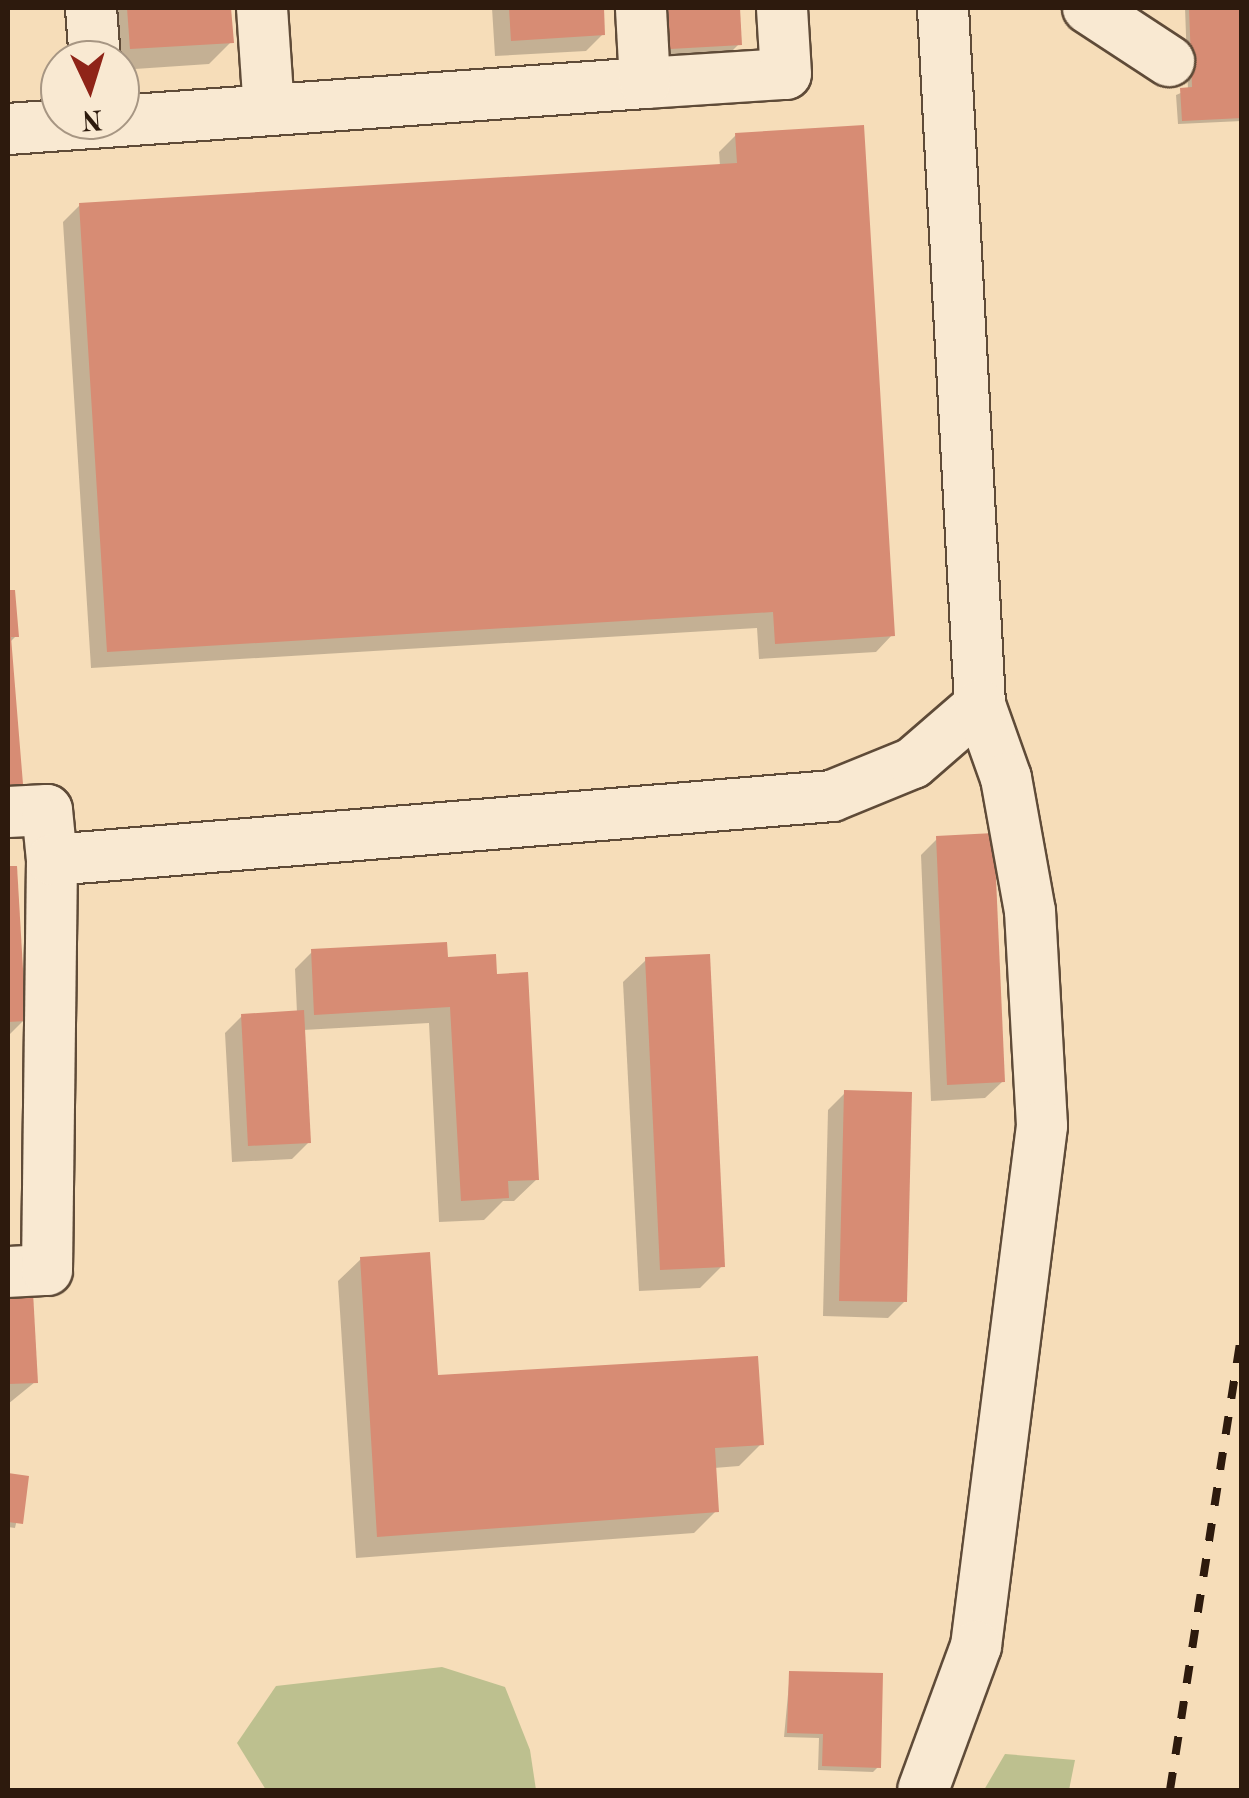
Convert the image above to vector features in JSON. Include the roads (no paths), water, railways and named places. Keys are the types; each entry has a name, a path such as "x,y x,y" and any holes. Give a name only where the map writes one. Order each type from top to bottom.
{"street":[{"path":"92,8 94,40"},
{"path":"262,8 268,110"},
{"path":"641,8 646,84"},
{"path":"140,118 786,74 782,8"},
{"path":"922,1790 976,1646 1042,1126 1030,911 1006,778 980,705 943,8"},
{"path":"1088,8 1169,61"},
{"path":"8,129 40,126"},
{"path":"52,860 832,796 913,763 980,705"},
{"path":"8,812 48,810 52,860 28,1120 47,1270 8,1272"}],"railway":[{"path":"1170,1790 1242,1331"}]}
